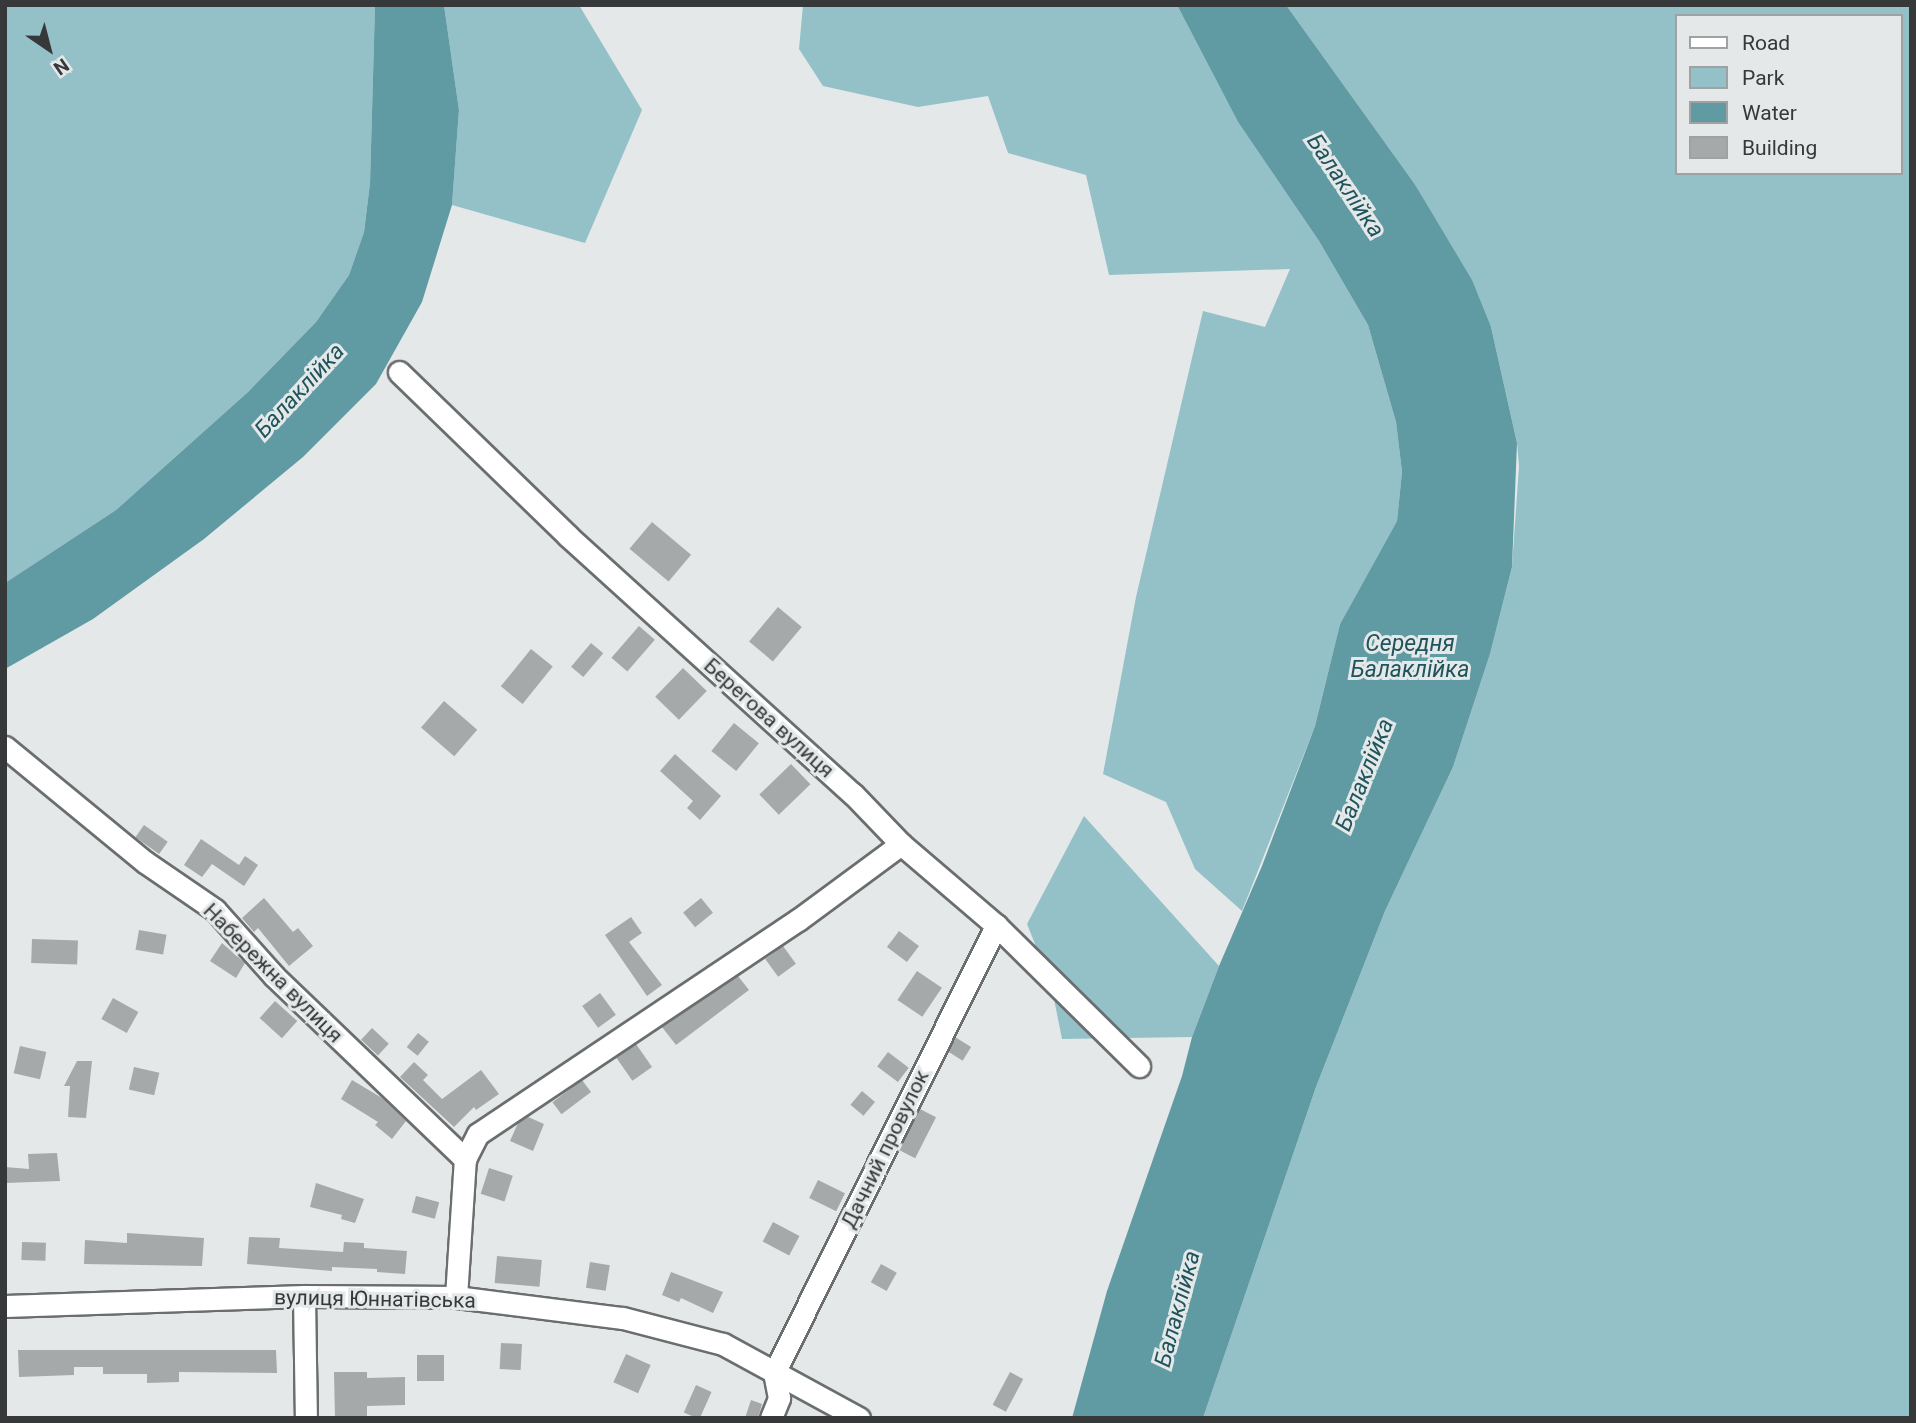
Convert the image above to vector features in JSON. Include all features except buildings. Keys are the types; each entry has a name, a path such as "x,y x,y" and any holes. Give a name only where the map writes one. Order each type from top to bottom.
{"street":[{"name":"Берегова вулиця","path":"399,372 568,536 853,794 901,844 996,925 1139,1066"},
{"name":"Набережна вулиця","path":"5,747 145,862 215,910 274,976 465,1159"},
{"path":"456,1297 465,1159 478,1134 798,920 901,844"},
{"name":"Дачний провулок","path":"775,1373 996,925"},
{"path":"304,1296 306,1418"},
{"name":"вулиця Юннатівська","path":"5,1306 304,1296 456,1297 623,1318 723,1344 859,1418"},
{"path":"771,1418 779,1398 775,1373"}],"green space":[{"path":"5,5 375,5 370,183 364,232 349,275 316,322 248,392 116,510 5,583"},
{"path":"444,5 579,5 642,110 585,243 452,205 459,110"},
{"path":"803,5 1177,5 1238,122 1319,241 1368,325 1396,422 1402,472 1397,521 1340,624 1315,726 1242,911 1195,869 1166,802 1103,774 1136,597 1203,311 1265,327 1290,269 1109,275 1086,175 1008,153 988,96 918,107 823,86 799,49"},
{"path":"1286,5 1911,5 1911,1418 1203,1418 1316,1087 1385,911 1453,767 1490,654 1512,567 1519,466 1517,443 1491,327 1414,183"},
{"path":"1084,816 1219,966 1192,1037 1062,1039 1051,984 1027,924"}],"water":[{"name":"Балаклійка","path":"375,5 444,5 459,110 452,205 422,302 376,384 303,457 204,539 93,619 5,669 5,583 116,510 248,392 316,322 349,275 364,232 370,183"},
{"name":"Середня Балаклійка","path":"1177,5 1286,5 1414,183 1472,280 1491,327 1517,443 1512,567 1490,654 1453,767 1385,911 1316,1087 1203,1418 1072,1418 1107,1291 1182,1076 1192,1037 1262,866 1315,726 1340,624 1397,521 1402,472 1396,422 1368,325 1319,241 1238,122"}]}
